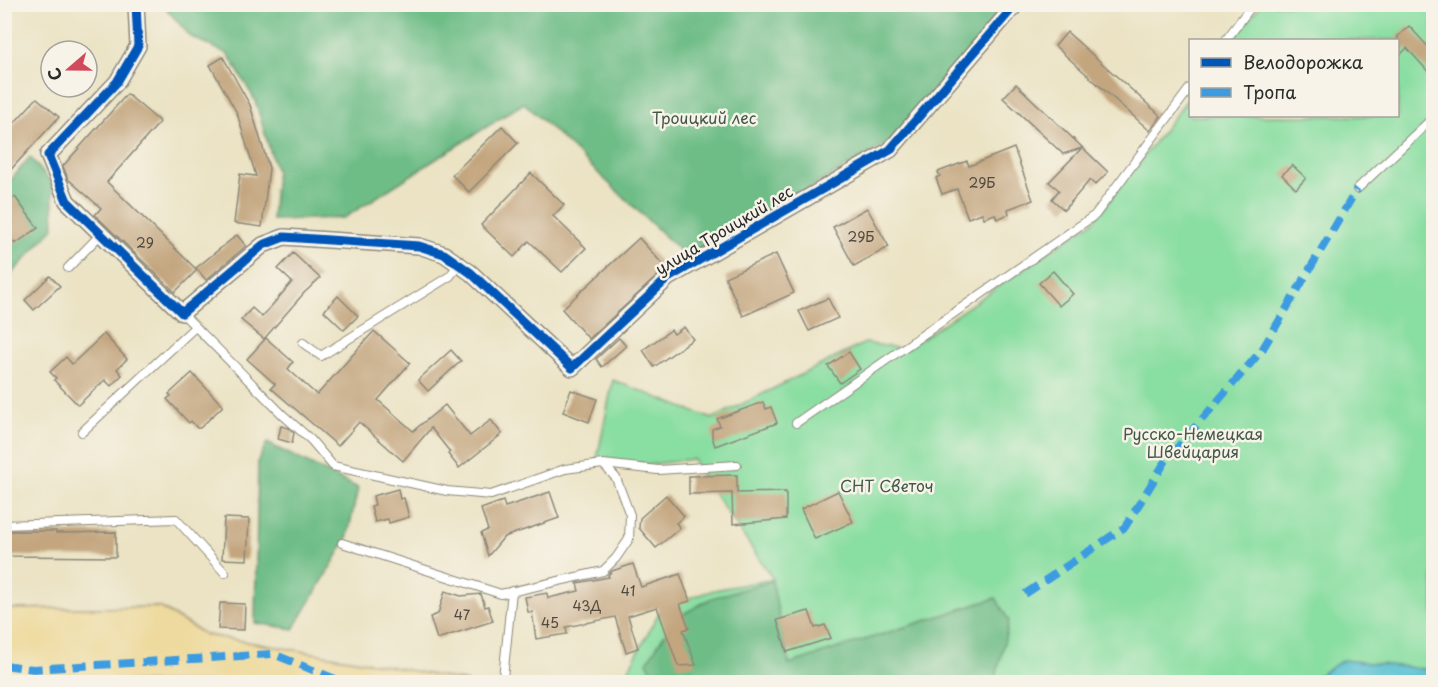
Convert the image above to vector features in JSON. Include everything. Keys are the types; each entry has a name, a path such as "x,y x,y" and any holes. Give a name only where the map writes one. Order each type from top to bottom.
{"street":[{"path":"136,4 138,46 117,82 48,155 67,201 182,313"},
{"name":"улица Троицкий лес","path":"182,313 263,245 284,237 419,246 444,254 471,273 572,368 668,278 890,150 1016,4"}],"lane":[{"path":"1227,39 1253,4"},
{"path":"796,423 1095,215 1189,91"},
{"path":"1357,189 1434,117"},
{"path":"68,268 101,234"},
{"path":"303,343 321,356 450,276 459,264"},
{"path":"182,313 283,415 311,440 333,466 447,491 491,495 565,470 603,464 658,470 737,465"},
{"path":"82,432 195,327"},
{"path":"342,543 501,594 603,570 616,558 629,539 630,515 616,478 603,464"},
{"path":"4,525 176,519 225,573"},
{"path":"503,678 512,591"}],"green space":[{"name":"Троицкий лес","path":"163,5 1008,5 890,142 688,258 524,103 344,218 272,220 276,171 255,100 228,54 191,37"},
{"name":"Русско-Немецкая Швейцария","path":"1261,5 1433,5 1433,682 622,682 662,607 714,590 773,579 693,459 647,465 597,459 613,380 712,419 865,343 906,349 1094,221 1189,97 1189,117 1399,117 1399,39 1234,39"},
{"path":"30,157 52,184 54,228 5,281 5,187"},
{"path":"267,443 358,488 347,539 294,629 255,623 258,461"},
{"path":"772,581 789,664 996,598 1009,621 996,677 988,682 676,682 653,673 647,662 674,619 712,598"}],"sand":[{"path":"159,607 206,635 373,663 468,682 5,682 5,609"}],"water":[{"path":"1343,660 1433,670 1433,682 1308,682"}],"building":[{"path":"1409,26 1434,53 1434,78 1407,48 1399,56 1398,36"},
{"path":"1067,32 1161,116 1150,131 1055,46"},
{"path":"223,57 250,105 269,168 262,227 234,223 240,174 256,176 237,113 210,65"},
{"path":"1016,84 1108,172 1095,185 1090,180 1064,210 1052,199 1059,190 1049,182 1082,148 1063,154 1003,98"},
{"path":"127,94 160,122 107,182 197,270 175,292 95,215 101,208 68,179 63,166"},
{"path":"37,98 59,117 4,177 4,134"},
{"path":"502,126 518,143 469,192 452,175"},
{"path":"1014,148 1033,200 1008,209 1009,214 997,219 995,214 984,218 982,213 968,218 957,189 942,194 936,178 940,176 938,172 967,161 969,166"},
{"path":"1292,165 1306,178 1296,189 1282,175"},
{"path":"531,173 564,205 553,216 586,248 562,272 529,241 514,257 481,225"},
{"path":"15,197 38,228 15,244 4,230 4,205"},
{"path":"867,208 889,247 854,266 833,227"},
{"path":"237,235 246,246 206,280 196,268"},
{"path":"639,238 666,268 589,339 562,309"},
{"path":"293,253 320,278 264,339 241,320 252,308 262,317 292,282 278,269"},
{"path":"776,254 794,293 743,316 725,277"},
{"path":"1053,271 1073,294 1059,306 1039,283"},
{"path":"50,276 60,286 34,310 25,300"},
{"path":"338,296 358,316 344,330 324,311"},
{"path":"828,298 838,318 809,331 799,311"},
{"path":"684,327 693,339 654,367 643,350 671,330 674,334"},
{"path":"374,331 410,363 378,400 413,431 445,405 470,436 491,420 502,434 459,468 448,454 450,452 431,428 403,461 359,422 338,446 271,388 275,384 247,359 266,338 293,362 288,369 317,395"},
{"path":"104,334 127,359 117,369 122,375 111,386 105,380 78,405 54,380 56,378 50,372 66,357 72,364"},
{"path":"619,338 626,346 602,367 596,359"},
{"path":"451,350 461,361 428,391 418,380"},
{"path":"849,352 860,369 840,383 828,366"},
{"path":"192,373 223,406 200,428 197,428 191,421 189,423 167,399 171,396 169,394"},
{"path":"571,390 597,399 589,422 563,412"},
{"path":"763,402 766,409 771,407 777,423 715,446 712,429 720,426 717,419"},
{"path":"281,426 289,428 294,433 292,443 278,439"},
{"path":"737,475 737,493 786,492 786,519 733,524 732,493 689,494 689,476"},
{"path":"398,489 400,499 404,498 409,517 389,523 388,519 375,522 371,506 375,505 373,496"},
{"path":"838,491 853,522 815,539 801,509"},
{"path":"550,492 559,518 504,537 488,556 481,533 488,530 481,509 503,501 505,507"},
{"path":"666,495 684,516 676,523 680,528 656,548 639,528 640,518"},
{"path":"224,518 249,519 247,560 222,559"},
{"path":"5,531 116,532 116,557 5,556"},
{"path":"633,564 641,587 680,574 690,601 680,604 689,628 683,630 696,665 678,666 657,607 628,616 638,648 626,652 615,617 566,627 567,634 536,639 532,612 528,612 525,597 547,593 548,598 579,591 577,583 609,577 612,571"},
{"path":"445,591 461,596 481,594 493,621 437,639 430,617 438,614"},
{"path":"220,603 245,604 244,630 218,629"},
{"path":"809,611 815,628 825,625 831,638 787,652 777,620"}],"marked path":[{"path":"1025,594 1125,527 1165,462 1262,350 1357,189"},
{"path":"4,665 33,669 273,654 343,682"}],"cycle path":[{"path":"136,4 138,46 117,82 48,155 67,201 182,313 263,245 284,237 419,246 444,254 471,273 572,368 668,278 890,150 1016,4"}],"park label":[{"name":"СНТ Светоч","path":"887,486"}]}
